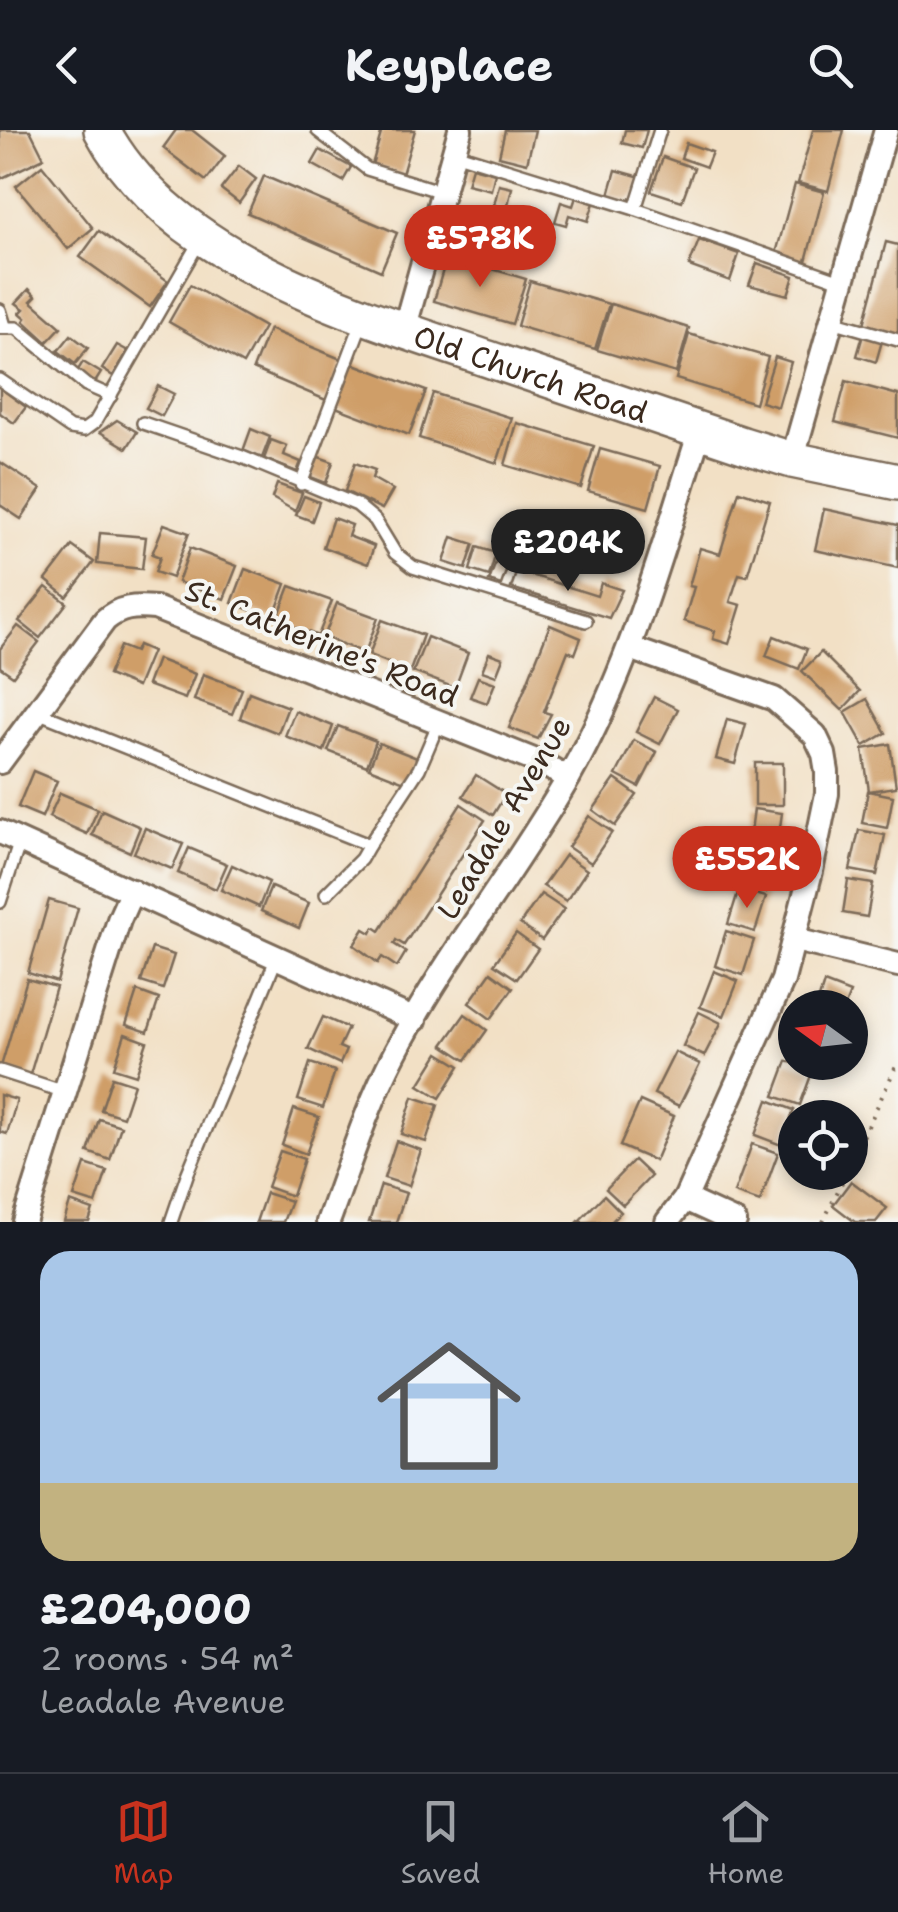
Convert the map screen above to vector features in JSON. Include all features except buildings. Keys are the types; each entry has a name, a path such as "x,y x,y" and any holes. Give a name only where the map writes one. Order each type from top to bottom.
{"main road":[{"name":"Old Church Road","path":"102,130 124,166 142,186 203,235 257,268 404,330 700,431 792,460 898,482"}],"street":[{"path":"792,460 886,130"},
{"path":"404,330 457,142"},
{"name":"Leadale Avenue","path":"328,1222 384,1075 568,778 607,703 630,648 700,431"},
{"name":"St. Catherine's Road","path":"0,762 104,620 114,612 140,606 155,608 542,762 568,778"},
{"path":"630,648 774,698 815,735 824,754 827,794 783,980 685,1199 666,1222"},
{"path":"10,837 415,1020"},
{"path":"24,1222 118,920 132,891"},
{"path":"795,940 898,966"},
{"path":"685,1199 735,1222"}],"lane":[{"path":"635,209 660,130"},
{"path":"318,132 367,169 442,192"},
{"path":"457,142 844,282"},
{"path":"0,380 70,428 84,430 95,422 111,396 203,235"},
{"path":"0,310 3,327 17,328 86,385 111,396"},
{"path":"301,484 365,315"},
{"path":"832,321 898,340"},
{"path":"143,423 242,457 357,505 375,520 395,554 412,568 586,620"},
{"path":"37,712 369,845"},
{"path":"326,894 361,859 419,770 439,722"},
{"path":"0,902 10,837"},
{"path":"171,1222 277,956"},
{"path":"0,1071 65,1092"}],"path":[{"path":"868,1126 898,1062"},
{"path":"823,1222 838,1190"}]}
